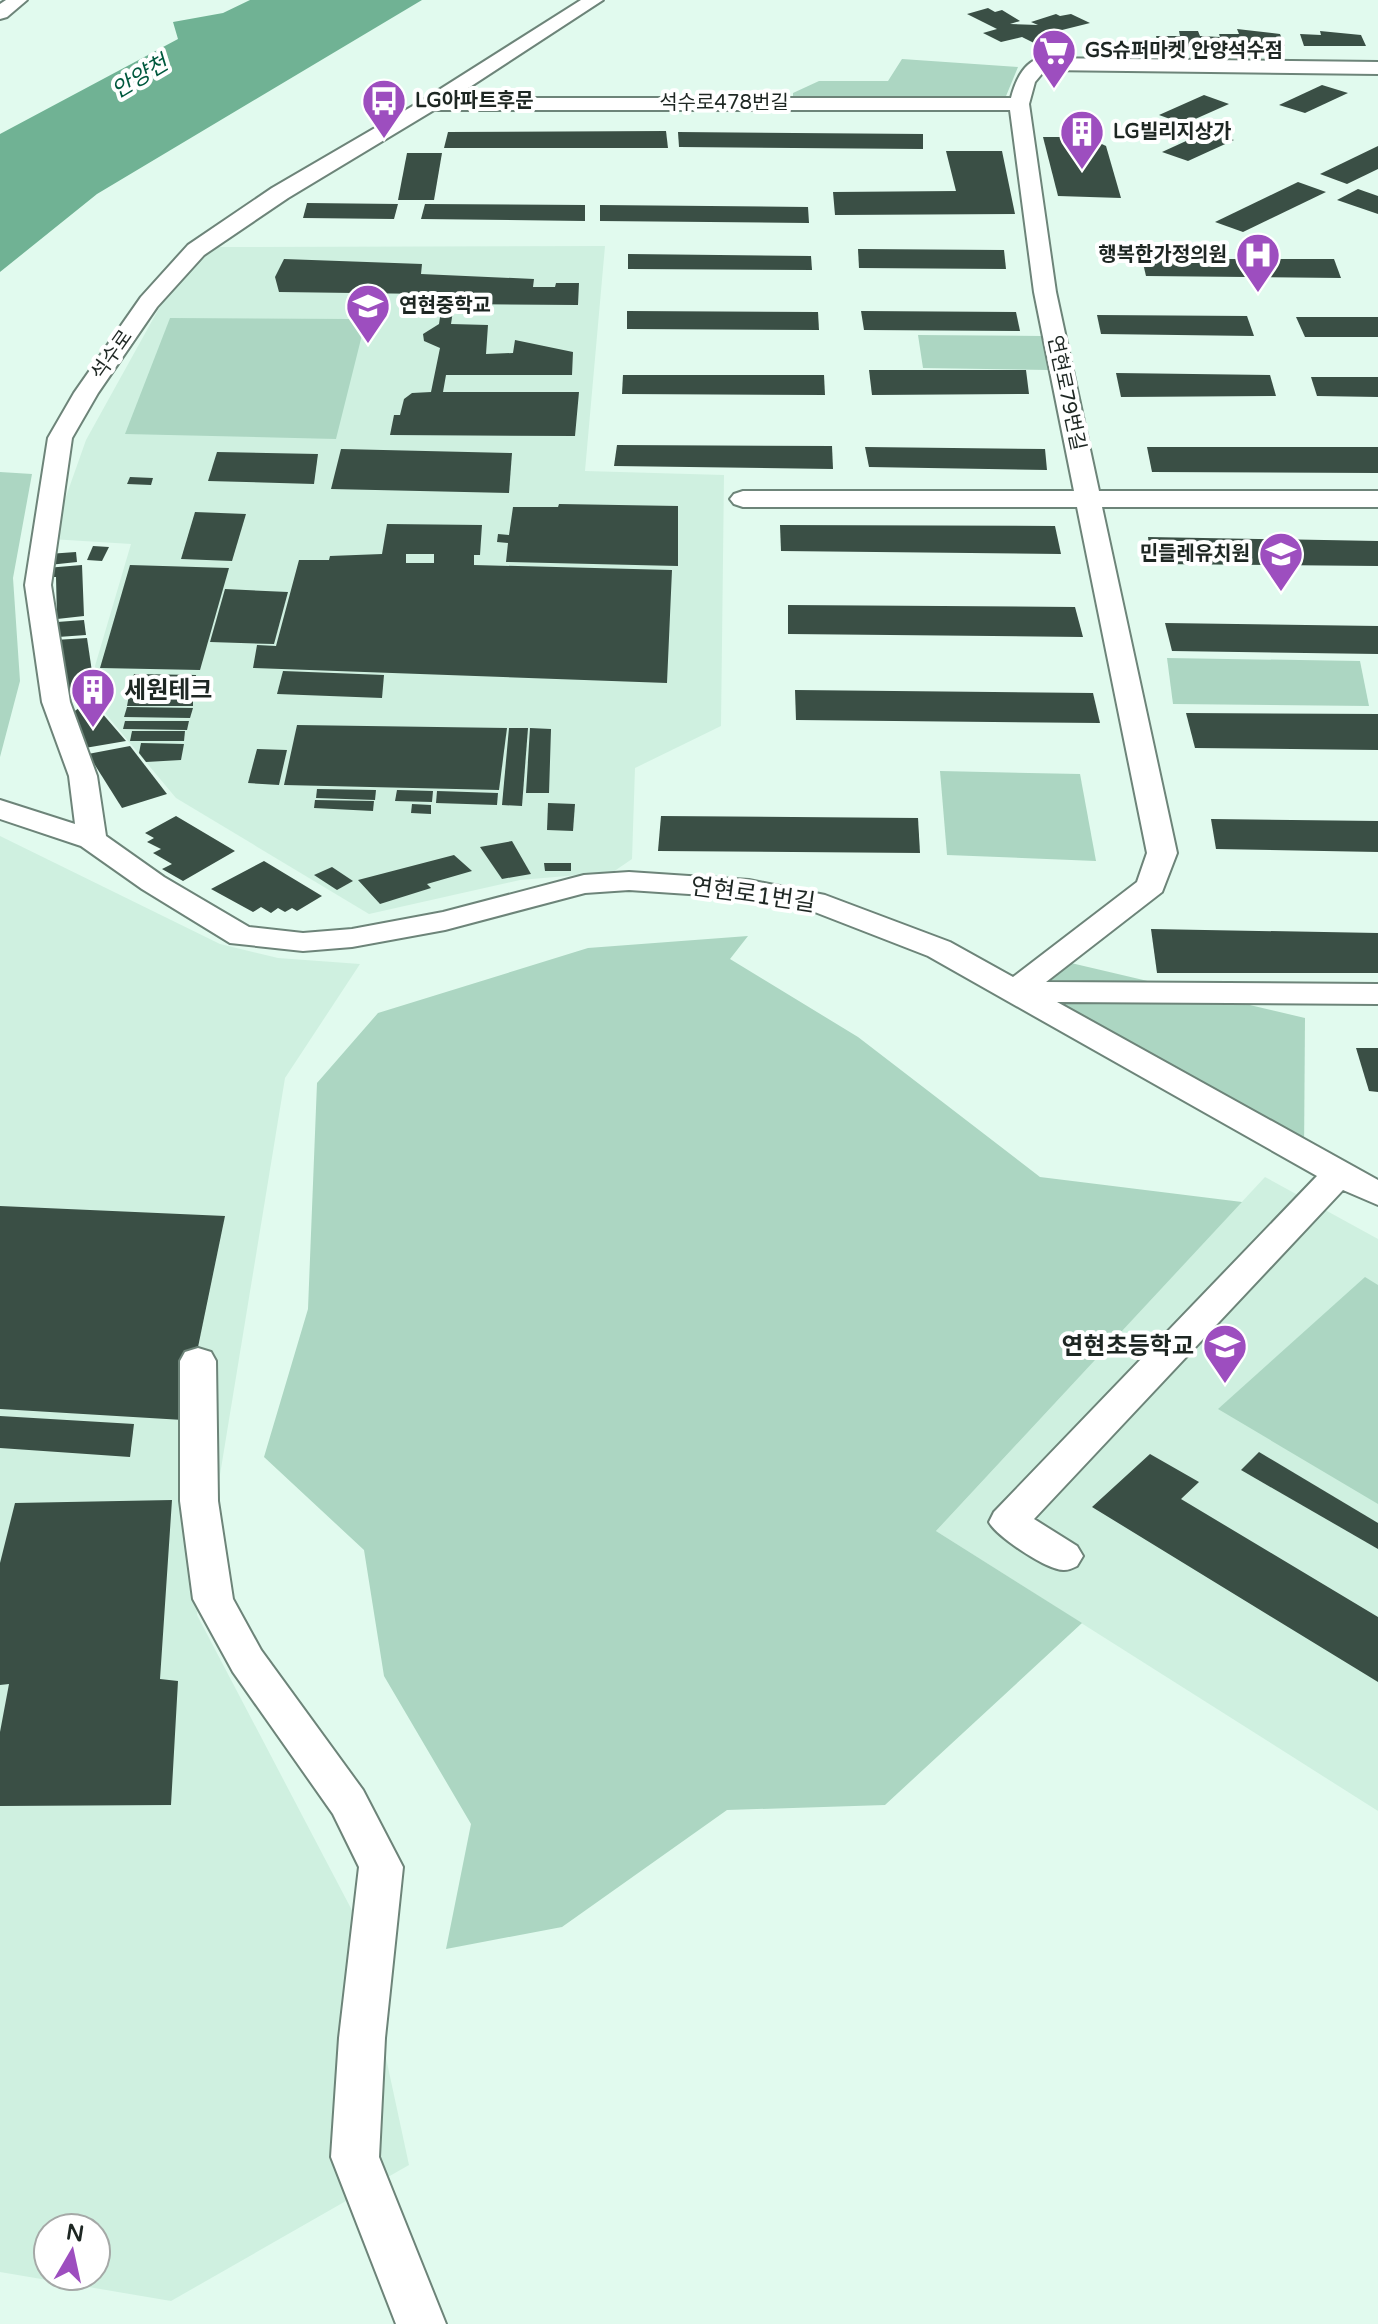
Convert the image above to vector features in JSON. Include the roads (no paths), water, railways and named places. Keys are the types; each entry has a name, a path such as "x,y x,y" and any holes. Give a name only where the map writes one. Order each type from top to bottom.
{"street":[{"path":"0,13 18,0"},
{"name":"석수로","path":"92,840 83,776 56,702 38,585 60,438 86,393 149,302 196,250 280,193 430,104 594,0"},
{"path":"1019,104 1025,81 1040,64 1378,68"},
{"name":"석수로478번길","path":"430,104 1019,104"},
{"name":"연현로79번길","path":"1014,992 1151,886 1162,853 1045,292 1019,104"},
{"path":"743,499 1378,499"},
{"path":"0,809 92,840"},
{"name":"연현로1번길","path":"92,840 153,883 241,936 303,942 352,938 445,921 584,884 629,881 749,889 814,901 939,949 1378,1194"},
{"path":"1014,992 1378,994"},
{"path":"1063,1556 1008,1522 1339,1174"},
{"path":"198,1361 199,1501 213,1599 247,1661 348,1802 381,1867 362,2038 355,2157 421,2324"}],"water":[{"name":"안양천","path":"250,0 422,0 97,194 0,272 0,134 178,39 173,22 223,13"}],"place":[{"name":"GS슈퍼마켓 안양석수점","path":"1054,90"},
{"name":"LG아파트후문","path":"384,140"},
{"name":"LG빌리지상가","path":"1082,171"},
{"name":"행복한가정의원","path":"1258,294"},
{"name":"연현중학교","path":"368,345"},
{"name":"민들레유치원","path":"1281,593"},
{"name":"세원테크","path":"93,729"},
{"name":"연현초등학교","path":"1225,1385"}]}
